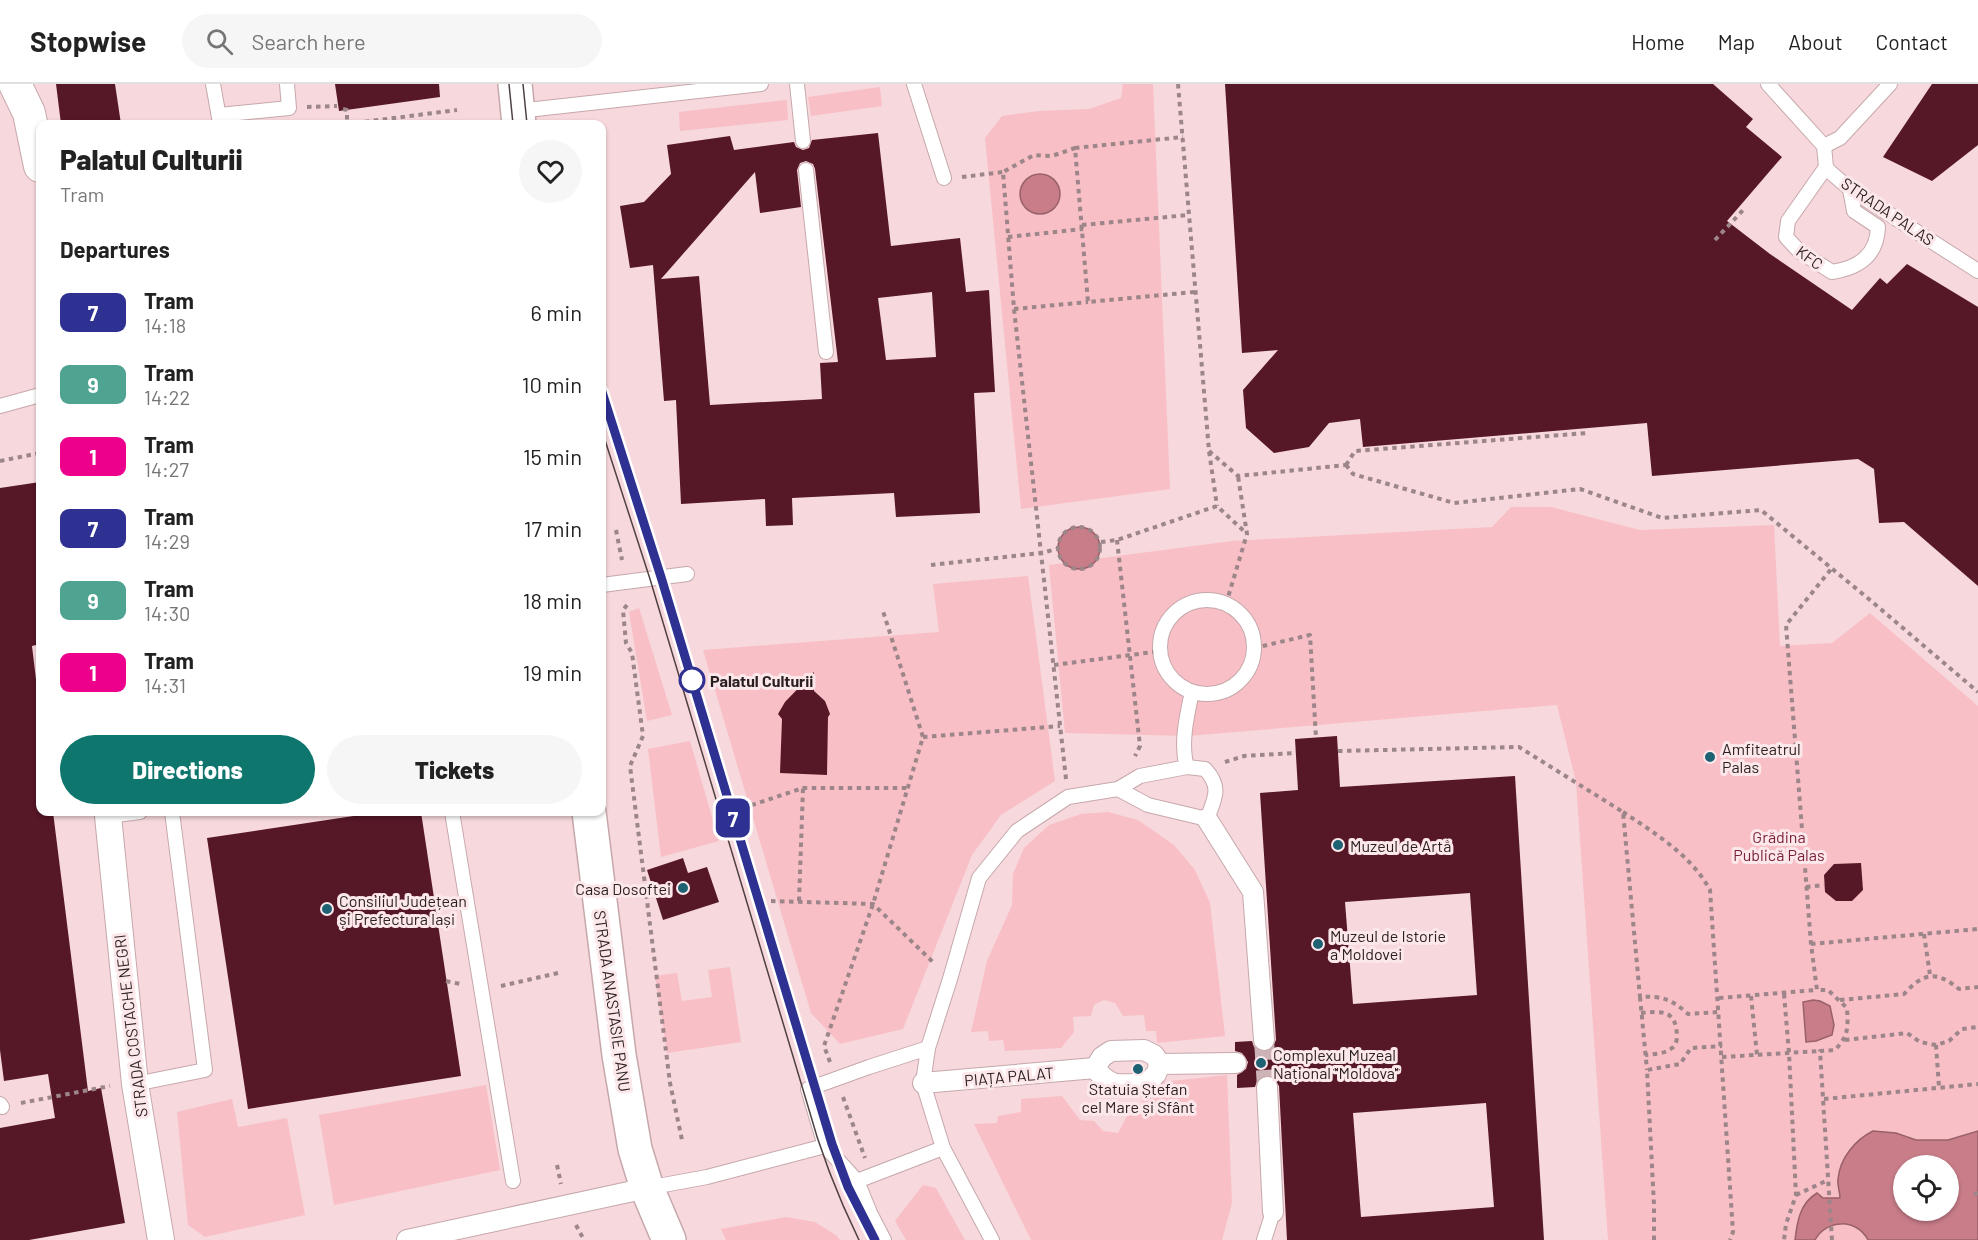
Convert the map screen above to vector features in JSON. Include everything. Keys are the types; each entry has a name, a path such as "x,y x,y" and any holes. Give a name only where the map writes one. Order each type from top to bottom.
{"main road":[{"name":"STRADA ANASTASIE PANU","path":"589,816 619,1055 635,1149 647,1188 669,1240"}],"street":[{"path":"15,84 29,113 36,147"},
{"name":"STRADA COSTACHE NEGRI","path":"108,816 135,1084 161,1240"},
{"path":"1207,819 1253,892 1264,1040"},
{"path":"1144,1050 1154,1055 1160,1064 1156,1074 1147,1083 1113,1085 1102,1078 1095,1068 1102,1057 1111,1051 1144,1050"},
{"path":"1160,1064 1236,1063"},
{"name":"PIAȚA PALAT","path":"923,1083 1095,1068"},
{"path":"1267,1087 1273,1212"},
{"path":"407,1240 647,1188"}],"lane":[{"path":"213,84 219,120 290,108 287,84"},
{"path":"518,106 761,84"},
{"path":"797,84 803,141"},
{"path":"914,84 944,178"},
{"path":"1768,84 1824,146 1840,138 1890,84"},
{"name":"STRADA PALAS","path":"1824,146 1826,166 1850,189 1978,271"},
{"name":"KFC","path":"1826,166 1788,221 1786,237 1799,251 1832,272 1851,269 1868,255 1877,240 1878,227 1854,211 1850,189"},
{"path":"806,170 826,352"},
{"path":"0,406 36,395"},
{"path":"606,584 687,574"},
{"path":"1212,600 1238,611 1247,621 1253,634 1254,648 1252,662 1246,674 1225,691 1211,694 1192,692 1174,681 1167,670 1160,643 1164,629 1172,616 1183,607 1197,601 1212,600"},
{"path":"1187,767 1184,758 1192,692"},
{"path":"992,1240 944,1148 923,1083 928,1048 978,878 1017,831 1068,797 1118,789 1140,776 1187,767 1205,769 1214,778 1216,794 1207,819 1148,805 1118,789"},
{"path":"135,1084 205,1071 173,816"},
{"path":"453,816 513,1180"},
{"path":"884,1240 857,1181 825,1146 808,1089 928,1048"},
{"path":"647,1188 707,1177 825,1146"},
{"path":"857,1181 944,1148"},
{"path":"1264,1240 1273,1212"}],"path":[{"path":"1178,84 1194,292 1209,451 1217,506 1247,534"},
{"path":"290,108 336,106"},
{"path":"342,109 347,110 347,120"},
{"path":"378,120 457,110"},
{"path":"944,178 1003,172 1034,155 1052,156 1075,148 1183,137"},
{"path":"1075,148 1088,302"},
{"path":"1003,172 1014,309 1068,797"},
{"path":"1715,240 1745,208"},
{"path":"1008,237 1188,215"},
{"path":"1014,309 1194,292"},
{"path":"1346,465 1355,451 1587,433"},
{"path":"1209,451 1238,476 1247,534 1226,604"},
{"path":"0,461 36,454"},
{"path":"1238,476 1346,465"},
{"path":"1346,465 1353,474 1454,504 1580,489 1662,518 1761,510 1978,692"},
{"path":"1101,542 1117,540 1217,506"},
{"path":"1078,527 1089,530 1101,542 1099,556 1095,562 1083,569 1070,567 1064,563 1057,549 1063,535 1072,528 1078,527"},
{"path":"616,530 622,560"},
{"path":"1117,540 1140,746 1118,789"},
{"path":"931,565 1041,553 1057,549"},
{"path":"1816,990 1786,626 1832,568"},
{"path":"627,605 623,610 626,643 632,653 643,736 630,766 670,1083 682,1140"},
{"path":"872,1176 824,1046 873,904 923,737 882,608"},
{"path":"1254,648 1310,635 1316,738"},
{"path":"1054,665 1161,651"},
{"path":"923,737 1060,726"},
{"path":"1338,751 1519,747 1668,842 1701,874 1710,890 1719,998 1732,1232 1730,1240"},
{"path":"1205,769 1244,756 1295,753"},
{"path":"743,808 803,788 908,788"},
{"path":"799,901 803,788"},
{"path":"1623,812 1647,1070 1654,1240"},
{"path":"1806,887 1824,885"},
{"path":"771,901 873,904 950,979"},
{"path":"1811,944 1978,929"},
{"path":"1924,934 1930,975"},
{"path":"495,988 558,973"},
{"path":"1840,1000 1904,994 1915,981 1930,975 1946,978 1959,988 1978,987"},
{"path":"1719,998 1828,990 1846,1008 1848,1028 1845,1040 1835,1050 1722,1057"},
{"path":"1784,994 1796,1196 1786,1224 1784,1240"},
{"path":"1640,997 1651,996 1672,1000 1688,1014 1719,1012"},
{"path":"1751,996 1757,1055"},
{"path":"1641,1013 1659,1012 1671,1016 1676,1023 1677,1040 1673,1048 1661,1053 1645,1055"},
{"path":"1845,1040 1907,1033 1920,1042 1936,1046 1949,1041 1962,1029 1978,1027"},
{"path":"1647,1070 1680,1064 1691,1048 1722,1046"},
{"path":"1936,1046 1940,1087"},
{"path":"1820,1051 1832,1240"},
{"path":"1824,1099 1978,1084"},
{"path":"1,1105 110,1086"},
{"path":"1796,1196 1828,1180"}],"green space":[{"path":"1123,84 1153,84 1170,489 1021,509 985,138 1002,116 1039,111 1089,109 1121,98"},
{"path":"880,87 882,106 811,116 808,97"},
{"path":"787,100 788,120 680,131 679,112"},
{"name":"Grădina Publică Palas","path":"1511,507 1551,507 1640,530 1774,525 1780,646 1832,643 1870,613 1978,706 1978,1240 1608,1240 1576,782 1557,705 1188,736 1065,733 1049,565 1232,541 1492,527"},
{"path":"1028,576 1055,781 1001,815 972,855 903,1029 840,1044 811,1013 703,650 939,632 933,584"},
{"path":"639,608 672,715 647,721 629,612"},
{"path":"690,741 719,841 661,857 648,749"},
{"path":"1108,812 1138,820 1174,845 1195,870 1210,903 1225,1036 1157,1043 1156,1031 1146,1031 1144,1015 1123,1016 1115,1003 1104,1000 1094,1005 1091,1016 1073,1017 1074,1032 1061,1048 1005,1051 1003,1040 989,1041 988,1031 971,1032 987,961 1012,905 1013,874 1024,848 1049,825 1081,814"},
{"path":"730,967 741,1042 667,1053 655,976 677,973 682,1001 712,997 708,970"},
{"path":"1227,1075 1232,1203 1222,1240 1031,1240 974,1124 997,1123 998,1116 1021,1112 1021,1099 1062,1096 1080,1120 1094,1121 1103,1131 1118,1133 1127,1116 1144,1114 1142,1100 1154,1098 1153,1083"},
{"path":"486,1085 500,1170 334,1205 319,1115"},
{"path":"232,1099 238,1127 287,1118 305,1215 205,1237 188,1225 177,1112"},
{"path":"923,1185 936,1188 965,1240 906,1240 895,1221"},
{"path":"786,1217 815,1222 840,1240 726,1240 721,1229"}],"shaded area":[{"path":"1040,174 1048,175 1054,180 1059,186 1059,202 1054,208 1048,213 1040,214 1032,213 1026,208 1021,202 1020,194 1021,186 1026,180 1032,175"},
{"path":"1079,527 1087,528 1094,533 1099,540 1099,556 1094,563 1087,568 1079,569 1071,568 1064,563 1059,556 1058,548 1059,540 1064,533 1071,528"},
{"path":"1813,1000 1830,1006 1834,1025 1832,1035 1806,1042 1803,1002"},
{"path":"1873,1131 1896,1133 1916,1140 1948,1140 1978,1131 1978,1240 1868,1240 1857,1228 1841,1224 1826,1228 1815,1240 1795,1240 1800,1213 1811,1197 1817,1193 1823,1198 1840,1198 1839,1171 1849,1150"}],"building":[{"path":"56,84 115,84 120,120 60,120"},
{"path":"335,84 439,84 440,97 339,111"},
{"path":"1225,84 1713,84 1753,119 1746,127 1782,157 1727,221 1770,254 1852,310 1880,278 1887,284 1907,264 1978,307 1978,586 1904,522 1879,523 1874,469 1858,459 1652,476 1647,423 1363,447 1360,419 1329,423 1309,447 1274,453 1246,428 1243,390 1278,350 1242,353"},
{"path":"1932,84 1978,84 1978,145 1932,181 1883,157"},
{"path":"878,133 891,246 960,238 966,292 989,290 995,392 974,393 980,513 896,517 894,493 792,498 793,525 766,526 765,499 681,504 676,400 664,401 653,265 630,268 620,206 644,202 671,174 667,145 730,136 734,150 794,142 796,147 803,150 809,148 812,140","holes":["806,161 813,164 815,169 838,362 820,363 822,399 710,405 699,276 661,279 755,172 760,213 801,207 797,170 800,163","932,292 936,357 886,360 878,298"]},
{"path":"36,483 36,645 32,646 36,680 36,816 54,816 88,1091 101,1088 125,1223 29,1240 0,1240 0,1128 55,1118 48,1074 4,1081 0,1050 0,488"},
{"path":"814,672 814,691 825,701 830,714 828,717 827,775 780,773 782,719 778,714 785,702"},
{"path":"1337,736 1340,787 1515,776 1544,1240 1287,1240 1279,1086 1273,1077 1266,1075 1257,1081 1255,1087 1237,1088 1237,1075 1246,1069 1248,1062 1242,1053 1235,1051 1235,1042 1252,1041 1254,1047 1264,1052 1271,1050 1276,1040 1260,793 1298,790 1295,739","holes":["1470,893 1477,995 1353,1004 1345,902","1486,1103 1494,1207 1361,1217 1353,1113"]},
{"name":"Consiliul Județean și Prefectura Iași","path":"353,816 422,816 461,1076 248,1109 207,838"},
{"name":"Casa Dosoftei","path":"683,858 688,873 707,867 719,902 663,920 647,870"},
{"path":"1861,863 1863,890 1852,901 1836,901 1825,892 1824,875 1834,864"}],"tunnel":[{"path":"1264,1040 1267,1087"}],"tram line":[{"path":"509,84 513,120"},
{"path":"523,84 527,120"},
{"path":"606,405 661,577 832,1144 848,1187 875,1240"},
{"name":"7","path":"606,405 661,577 832,1144 848,1187 875,1240"},
{"path":"606,443 650,579 823,1156 859,1240"}],"place":[{"name":"Palatul Culturii","path":"692,680"},
{"name":"Amfiteatrul Palas","path":"1710,757"},
{"name":"Muzeul de Artă","path":"1338,845"},
{"name":"Casa Dosoftei","path":"683,888"},
{"name":"Consiliul Județean și Prefectura Iași","path":"327,909"},
{"name":"Muzeul de Istorie a Moldovei","path":"1318,944"},
{"name":"Complexul Muzeal Național \"Moldova\"","path":"1261,1063"},
{"name":"Statuia Ștefan cel Mare și Sfânt","path":"1138,1069"}]}
